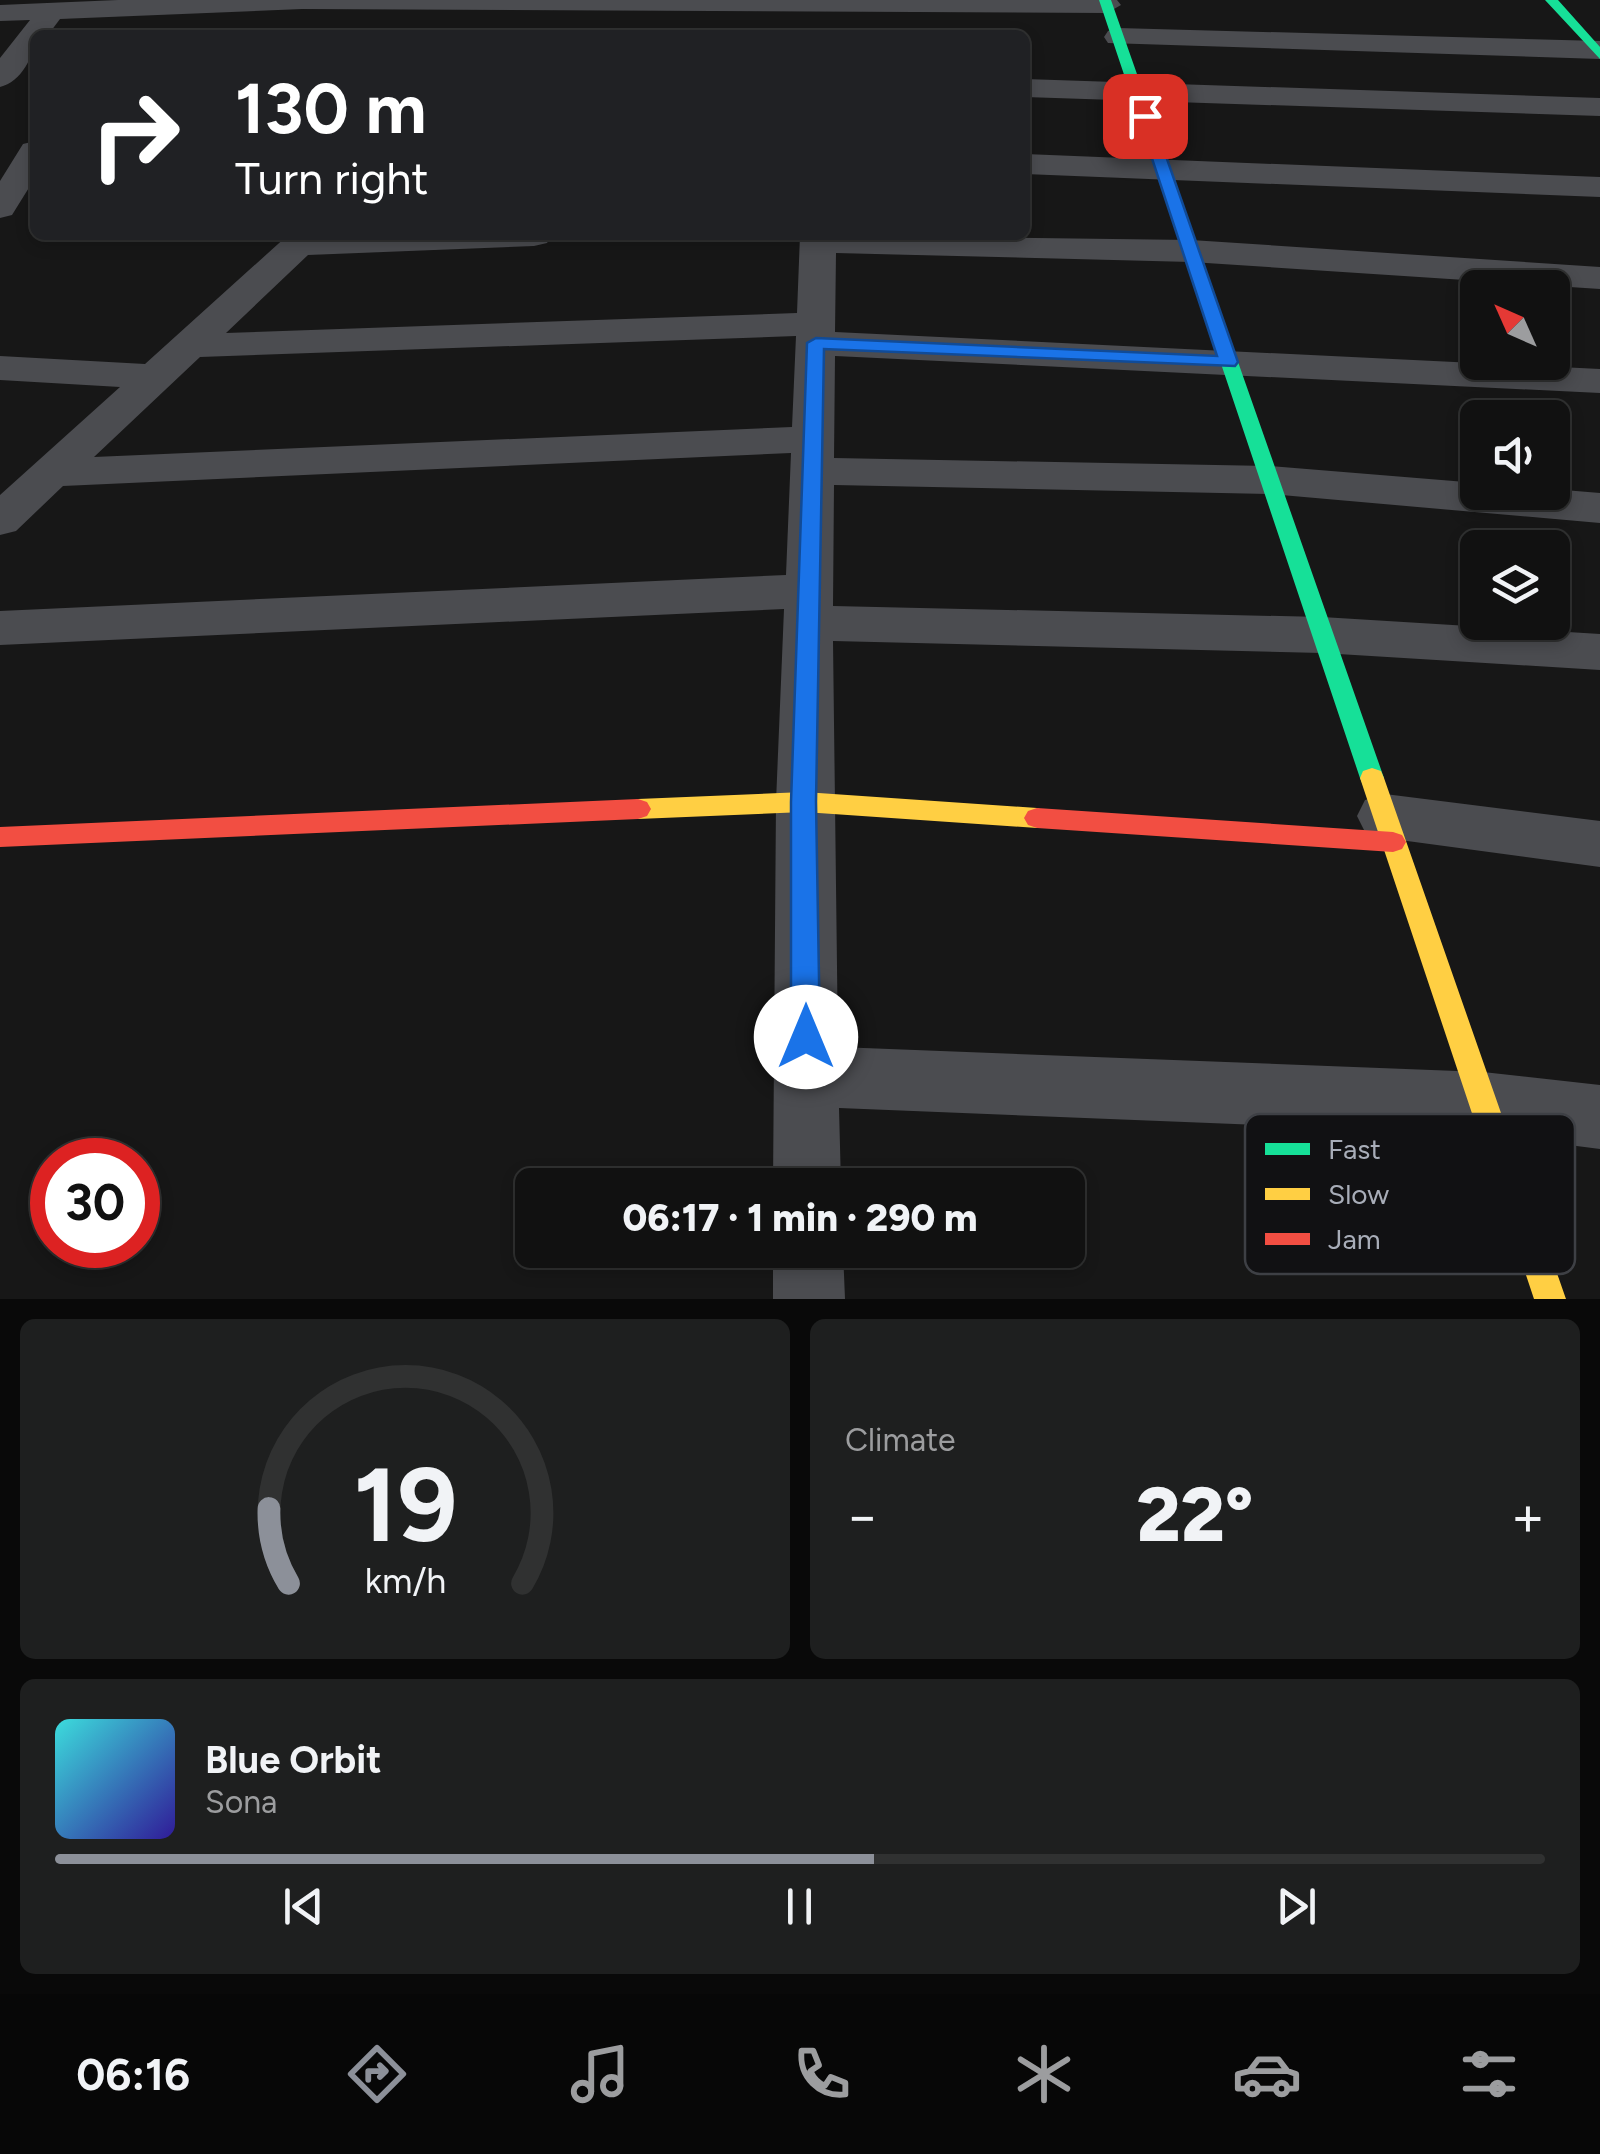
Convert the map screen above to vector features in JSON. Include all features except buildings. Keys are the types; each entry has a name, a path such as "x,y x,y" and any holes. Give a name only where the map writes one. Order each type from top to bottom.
{"street":[{"path":"1551,0 1598,52"},
{"path":"0,13 303,1 558,6 813,1 1106,3 1487,1114"},
{"path":"813,1 822,30"},
{"path":"248,30 263,4"},
{"path":"532,30 558,6"},
{"path":"128,30 143,10"},
{"path":"37,30 51,12"},
{"path":"1118,37 1598,52"},
{"path":"0,78 30,39"},
{"path":"1030,88 1600,108"},
{"path":"0,208 25,158"},
{"path":"1030,164 1600,187"},
{"path":"0,520 303,240"},
{"path":"807,1168 804,802 818,240"},
{"path":"849,240 1191,251 1600,278"},
{"path":"189,346 816,333 1228,362 1600,381"},
{"path":"0,368 155,377"},
{"path":"51,473 813,455 1269,480 1600,508"},
{"path":"0,628 809,607 1600,652"},
{"path":"0,837 804,802 1389,829 1600,844"},
{"path":"806,1076 1483,1103 1575,1114"},
{"path":"1575,1114 1600,1117"},
{"path":"808,1268 809,1299"},
{"path":"1541,1274 1550,1299"}],"traffic: fast":[{"path":"1105,0 1372,778"},
{"path":"1551,0 1600,55"}],"traffic: slow":[{"path":"1372,778 1487,1114"},
{"path":"638,809 804,802 1037,818"},
{"path":"1541,1274 1550,1299"}],"traffic: jam":[{"path":"0,837 638,809"},
{"path":"1037,818 1393,842"}],"route":[{"path":"806,1037 804,802 816,343 1228,362 1145,116"}]}
